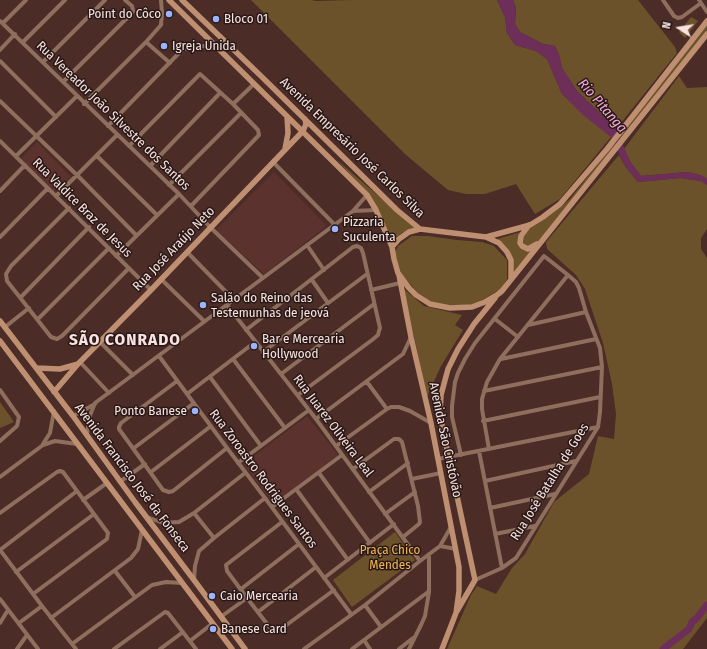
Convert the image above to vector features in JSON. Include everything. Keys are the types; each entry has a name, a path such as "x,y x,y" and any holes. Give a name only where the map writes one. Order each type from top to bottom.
{"main road":[{"name":"Avenida Empresário José Carlos Silva","path":"169,0 367,195 376,210 392,247 398,273 416,295 430,304 443,308 472,307 497,295 707,34"},
{"name":"Avenida Empresário José Carlos Silva","path":"182,0 397,210 420,229 486,237 530,225 560,204 606,149 707,21"},
{"path":"285,149 288,133 287,116"},
{"path":"303,131 306,121 305,119"},
{"name":"Rua José Araújo Neto","path":"54,392 79,363 303,131"},
{"path":"530,225 520,239 522,246 528,249 540,243"},
{"path":"392,247 399,238 420,229"},
{"path":"486,237 499,243 507,252 511,260 511,278"},
{"name":"Avenida São Cristóvão","path":"398,273 431,423 456,549 460,574 456,613"},
{"name":"Avenida São Cristóvão","path":"475,580 440,414 441,395 443,382 448,368 458,349 474,324 497,295"},
{"name":"Avenida Francisco José da Fonseca","path":"0,321 37,368 135,502 246,649"},
{"name":"Avenida Francisco José da Fonseca","path":"0,341 233,649"},
{"path":"37,368 60,369 79,363"},
{"path":"120,498 126,497 129,492"},
{"path":"124,505 128,500 135,502"},
{"path":"442,649 456,613 475,580"},
{"path":"459,591 463,593 470,589"},
{"path":"227,642 235,642 237,637"},
{"path":"233,649 238,644 242,644"}],"street":[{"path":"1,22 26,0"},
{"path":"22,42 65,0"},
{"path":"43,62 105,0"},
{"path":"63,82 132,13 132,6 125,0"},
{"path":"84,104 146,42 160,25 162,13 161,0"},
{"path":"663,0 674,16 678,18 682,17 700,2 707,12"},
{"name":"Rua Vereador João Silvestre dos Santos","path":"1,22 84,104 179,194 211,228 263,278"},
{"path":"0,50 14,34"},
{"path":"146,42 170,63"},
{"path":"108,126 184,49 204,46 220,50"},
{"path":"0,61 56,117"},
{"path":"129,146 199,75 201,75 233,104 258,130 259,135 191,206"},
{"path":"233,104 254,84"},
{"path":"150,166 220,93"},
{"path":"16,156 77,96"},
{"path":"0,101 78,176 136,235"},
{"path":"169,185 241,113"},
{"path":"56,196 118,135"},
{"name":"Rua Valdice Braz de Jesus","path":"1,143 89,227 151,290"},
{"path":"97,156 157,215"},
{"path":"273,162 334,224"},
{"path":"0,191 24,165"},
{"path":"0,237 48,188"},
{"path":"116,256 179,194"},
{"path":"73,416 95,404 204,321 307,246 353,211 367,195"},
{"path":"69,208 7,271 6,277 7,281 30,308 51,338 59,338 129,268"},
{"path":"353,211 376,210"},
{"path":"21,297 89,227"},
{"path":"307,246 324,270"},
{"path":"246,330 353,247 357,246 361,248 380,328 378,335 298,395"},
{"path":"38,319 109,248"},
{"path":"187,252 234,300"},
{"name":"Rua José Batalha de Goes","path":"475,580 502,568 516,558 598,427 602,367 601,355 576,282 544,256 495,319"},
{"path":"263,352 367,274"},
{"path":"489,449 482,409 484,391 487,382 500,359 568,275"},
{"path":"160,279 204,321"},
{"path":"312,280 328,303"},
{"path":"371,290 400,283"},
{"path":"281,374 374,304"},
{"name":"Rua Juarez Oliveira Leal","path":"227,305 298,395 420,560"},
{"path":"5,327 30,308"},
{"path":"528,325 586,312"},
{"path":"461,455 452,417 452,406 455,382 465,359 475,343 495,319 518,337"},
{"path":"316,419 403,354 411,337"},
{"path":"500,359 596,339"},
{"path":"100,342 133,375"},
{"path":"187,394 255,342"},
{"name":"Rua Zoroastro Rodrigues Santos","path":"159,356 351,614"},
{"path":"233,360 285,428"},
{"path":"79,363 109,393"},
{"path":"484,391 602,367"},
{"path":"210,377 261,446"},
{"path":"177,381 120,424 119,429 163,490 171,492 227,448"},
{"path":"366,382 387,409"},
{"path":"0,390 19,417 17,426 0,441"},
{"path":"483,421 600,397"},
{"path":"86,435 89,418 95,404"},
{"path":"134,448 194,404"},
{"path":"336,446 391,407 404,409 431,423"},
{"path":"238,463 309,410"},
{"path":"43,445 50,433 54,411"},
{"path":"151,472 211,426"},
{"path":"438,459 598,427"},
{"path":"353,469 394,439 399,439 402,442 415,492 420,523 403,537"},
{"path":"0,477 43,445 54,441 77,444"},
{"path":"479,452 502,568"},
{"path":"272,507 342,456"},
{"path":"485,480 576,461"},
{"path":"369,492 408,463"},
{"path":"121,481 145,464"},
{"path":"0,513 58,471 63,472 108,533 108,537 33,594"},
{"path":"147,517 158,522 179,522 194,513 245,473"},
{"path":"319,473 370,543"},
{"path":"412,479 440,473"},
{"path":"83,500 107,483"},
{"path":"296,489 348,560"},
{"path":"76,491 0,550 76,649"},
{"path":"386,514 415,492"},
{"path":"490,508 555,494"},
{"path":"194,580 194,569 199,552 214,538 265,498"},
{"path":"194,513 214,538"},
{"path":"16,572 94,514"},
{"path":"282,522 227,564 227,571 247,598 273,631 277,632 334,590"},
{"path":"324,578 394,524"},
{"path":"495,534 535,526"},
{"path":"304,649 365,605 420,560 440,546 451,527"},
{"path":"51,618 136,553 142,530"},
{"path":"241,589 299,544"},
{"path":"440,546 456,549"},
{"path":"409,649 424,619 429,592 429,554"},
{"path":"258,612 316,567"},
{"path":"114,570 135,597"},
{"path":"72,644 155,583 182,582"},
{"path":"352,649 429,592"},
{"path":"222,616 247,598"},
{"path":"0,599 38,649"},
{"path":"365,605 381,627"},
{"path":"19,623 42,606"},
{"path":"0,623 8,610"},
{"path":"114,649 164,612 168,613 196,649"},
{"path":"190,641 213,624"},
{"path":"160,649 183,632"},
{"path":"17,649 27,635"},
{"path":"399,649 415,637"},
{"path":"364,640 370,649"}],"shaded area":[{"name":"Rio Pitanga","path":"497,0 513,0 516,8 515,24 520,32 543,44 555,46 562,68 577,91 616,129 631,163 641,176 688,172 703,176 707,179 707,185 701,181 681,178 638,182 625,166 611,137 583,115 562,94 547,59 536,51 515,45 507,33 505,17"},
{"path":"37,142 71,177 54,192 21,159"},
{"path":"274,172 327,226 264,274 216,230"},
{"path":"307,416 338,455 274,504 243,464"}],"green space":[{"path":"251,0 497,0 505,17 507,33 515,45 536,51 547,59 562,94 611,137 560,199 535,214 516,184 485,194 466,194 448,190 406,155"},
{"path":"513,0 638,0 675,47 677,53 616,129 577,91 562,68 555,46 543,44 520,32 515,24 516,8"},
{"path":"691,17 698,21 685,38 679,32"},
{"path":"707,25 707,30 514,272 511,257 494,240 527,230 553,213 570,199"},
{"path":"679,76 687,88 707,87 707,179 703,176 688,172 641,176 631,163 624,149"},
{"path":"619,155 625,166 638,182 680,178 701,181 707,185 707,229 701,238 701,249 707,258 707,618 683,649 447,649 471,595 477,586 496,594 512,568 525,554 554,502 589,474 598,436 614,439 616,414 612,384 603,343 585,289 576,275 547,249 546,242"},
{"path":"336,159 415,228 402,233 392,241 367,193"},
{"path":"412,236 428,236 482,242 494,246 507,260 507,279 502,288 479,302 469,306 438,305 417,292 401,273 395,252 398,246"},
{"path":"404,289 424,306 462,315 455,325 463,330 441,366 427,397"},
{"path":"0,402 14,422 0,428"},
{"name":"Praça Chico Mendes","path":"395,532 415,560 352,607 333,580"}],"waterway":[{"name":"Rio Pitanga","path":"663,649 689,629 692,622 707,605"}],"place":[{"name":"Point do Côco","path":"169,14"},
{"name":"Bloco 01","path":"216,19"},
{"name":"Igreja Unida","path":"164,46"},
{"name":"Pizzaria Suculenta","path":"335,229"},
{"name":"Salão do Reino das Testemunhas de jeová","path":"203,305"},
{"name":"Bar e Mercearia Hollywood","path":"254,346"},
{"name":"Ponto Banese","path":"195,411"},
{"name":"Caio Mercearia","path":"212,596"},
{"name":"Banese Card","path":"213,629"}],"district":[{"name":"SÃO CONRADO","path":"125,340"}]}
